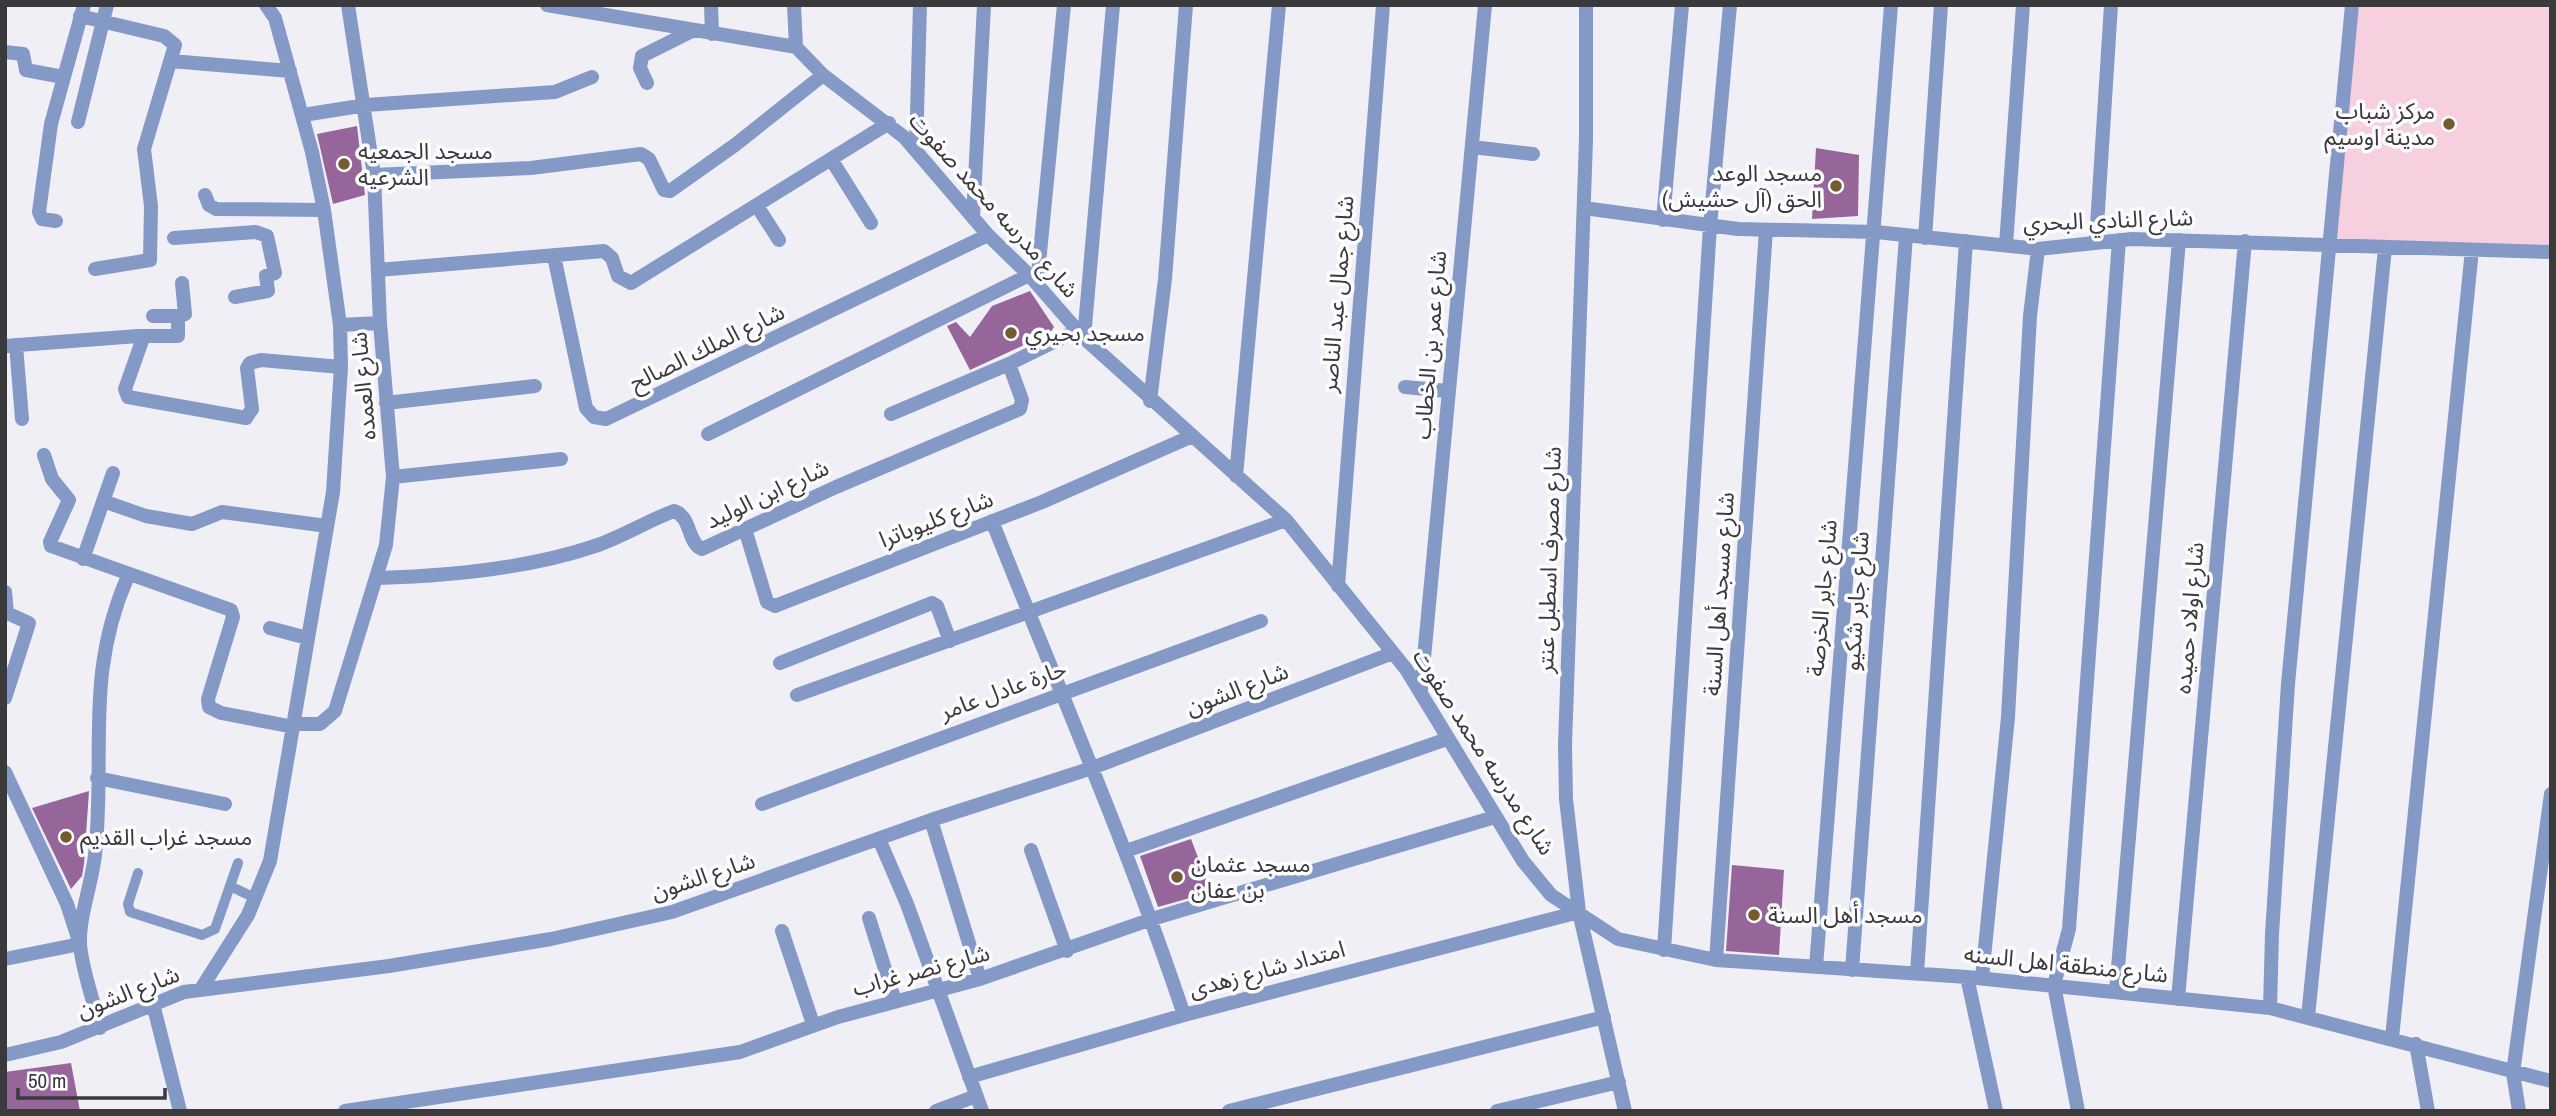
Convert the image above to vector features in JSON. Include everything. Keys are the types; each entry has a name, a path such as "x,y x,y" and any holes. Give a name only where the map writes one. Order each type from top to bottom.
{"street":[{"path":"78,122 107,5"},
{"name":"شارع العمده","path":"201,989 234,941 270,861 333,492 341,367 340,325 324,210 303,115 275,18 267,5"},
{"name":"شارع العمده","path":"294,725 320,724 335,711 378,578 386,545 393,478 380,323 374,175 366,104 348,5"},
{"path":"547,5 796,47 794,5"},
{"path":"711,5 712,34"},
{"path":"916,150 920,5"},
{"path":"973,218 984,5"},
{"path":"708,434 1033,280 1064,5"},
{"path":"891,414 1081,334 1113,5"},
{"path":"1150,401 1165,279 1186,5"},
{"path":"1236,476 1279,5"},
{"name":"شارع جمال عبد الناصر","path":"1338,586 1383,5"},
{"name":"شارع عمر بن الخطاب","path":"1420,690 1485,5"},
{"name":"شارع مصرف اسطبل عنتر","path":"1586,5 1584,208 1565,745 1566,799 1579,912 1625,1111"},
{"path":"1662,219 1682,5"},
{"path":"1664,950 1710,226 1730,5"},
{"name":"شارع جابر الخرصة","path":"1816,967 1876,232 1891,5"},
{"path":"1925,238 1941,5"},
{"path":"2006,245 2023,5"},
{"path":"2096,241 2111,5"},
{"path":"2270,1008 2272,934 2288,684 2352,5"},
{"path":"56,221 42,219 39,212 44,156 82,11 103,22 171,39 175,45 144,149 151,206 150,260 145,263 95,269"},
{"path":"648,83 640,68 642,56 694,30"},
{"name":"شارع مدرسه محمد صفوت","path":"796,47 822,75 889,123 916,150 988,235 1081,334 1150,401 1286,520 1420,690 1447,739 1523,861 1551,895 1579,912"},
{"path":"5,52 23,54 26,70 63,77"},
{"path":"171,61 290,71"},
{"path":"374,175 531,168 641,154 649,159 664,190 670,191 735,145 822,75"},
{"path":"303,115 366,104 555,92 592,77"},
{"path":"378,270 604,251 612,258 618,276 631,283 889,123"},
{"path":"1472,147 1533,154"},
{"path":"831,159 870,223"},
{"path":"205,195 209,205 216,209 324,210"},
{"path":"757,206 779,240"},
{"name":"شارع النادي البحري","path":"1584,208 1710,226 1876,232 2038,248 2096,241 2179,240 2551,252"},
{"path":"255,210 256,233"},
{"name":"شارع مسجد أهل السنة","path":"1716,960 1766,230"},
{"path":"174,238 256,233 267,236 271,241 275,274 266,276 268,291 234,297"},
{"name":"شارع الملك الصالح","path":"554,256 586,408 594,417 606,419 988,235"},
{"name":"شارع جابر شكيو","path":"1852,970 1906,236"},
{"path":"2078,1111 2054,985 2069,929 2119,240"},
{"path":"2116,992 2179,240"},
{"path":"1917,973 1966,241"},
{"name":"شارع اولاد حميده","path":"2178,999 2245,241"},
{"path":"1996,1111 1974,977 2008,717 2030,316 2038,248"},
{"path":"2308,1017 2385,248"},
{"path":"2392,1038 2472,250"},
{"path":"153,316 180,317 185,314 182,283"},
{"path":"22,419 11,345 138,336 178,336 180,317"},
{"path":"340,325 380,323"},
{"path":"138,336 142,341 125,389 128,397 241,417 250,415 252,409 247,368 255,360 341,367"},
{"name":"شارع ابن الوليد","path":"378,578 421,577 500,567 584,550 674,511 684,519 699,549 1020,409 1022,400 1009,364"},
{"path":"386,403 535,386"},
{"path":"1405,387 1447,391"},
{"name":"شارع كليوباترا","path":"745,529 767,601 775,606 1092,481 1191,437"},
{"path":"44,455 52,479 69,500 50,544 128,576 231,610 233,617 208,699 209,706 221,713 294,725"},
{"path":"393,478 561,458"},
{"path":"83,559 113,473"},
{"path":"103,501 146,516 192,524 222,512 327,526"},
{"path":"797,695 1286,520"},
{"path":"992,521 1059,693 1126,851 1184,1015"},
{"path":"80,944 95,851 103,652 113,614 128,576"},
{"path":"5,592 6,611 30,623 6,698"},
{"path":"780,663 932,603 937,606 950,641"},
{"name":"حارة عادل عامر","path":"762,804 1261,621"},
{"path":"270,628 307,638"},
{"name":"شارع الشون","path":"5,1055 61,1042 153,1004 201,989 248,986 389,966 591,931 712,900 931,820 1092,768 1393,653"},
{"path":"1126,851 1447,739"},
{"path":"5,772 62,893 80,944 100,1028"},
{"path":"97,778 225,804"},
{"path":"2519,1111 2513,1073 2551,794"},
{"name":"شارع نصر غراب","path":"345,1111 717,1057 762,1045 813,1024 980,979 1067,951 1152,919 1496,817"},
{"path":"931,820 980,979"},
{"path":"879,839 903,893 982,1111"},
{"path":"1031,850 1067,951"},
{"name":"شارع منطقة اهل السنه","path":"1579,912 1618,939 1716,960 1974,977 2270,1008 2551,1081"},
{"name":"امتداد شارع زهدى","path":"969,1077 1184,1015 1579,912"},
{"path":"869,918 895,1000"},
{"path":"782,931 813,1024"},
{"path":"5,959 80,944"},
{"path":"153,1004 180,1111"},
{"path":"1230,1111 1604,1017"},
{"path":"2416,1044 2428,1111"},
{"path":"1497,1111 1619,1082"},
{"path":"936,1111 976,1096"}],"lane":[{"path":"138,873 128,904 130,912 202,935 215,929 238,863"},
{"path":"230,886 255,898"}],"shaded area":[{"name":"مركز شباب مدينة اوسيم","path":"2359,5 2551,5 2551,249 2336,242"}],"building":[{"name":"مسجد الجمعيه الشرعيه","path":"357,126 365,195 333,204 317,134"},
{"name":"مسجد الوعد الحق (آل حشيش)","path":"1816,148 1859,155 1858,216 1812,219"},
{"name":"مسجد بحيري","path":"1030,291 1054,327 1050,333 970,370 947,326 956,322 970,337 992,306"},
{"name":"مسجد غراب القديم","path":"89,791 82,876 71,889 32,808"},
{"name":"مسجد عثمان بن عفان","path":"1191,839 1211,892 1158,907 1140,856"},
{"name":"مسجد أهل السنة","path":"1732,865 1784,870 1779,955 1726,951"},
{"path":"71,1063 80,1111 7,1111 5,1072"}],"place":[{"name":"مركز شباب مدينة اوسيم","path":"2449,124"},
{"name":"مسجد الجمعيه الشرعيه","path":"344,164"},
{"name":"مسجد الوعد الحق (آل حشيش)","path":"1836,186"},
{"name":"مسجد بحيري","path":"1011,333"},
{"name":"مسجد غراب القديم","path":"66,837"},
{"name":"مسجد عثمان بن عفان","path":"1177,877"},
{"name":"مسجد أهل السنة","path":"1754,915"}]}
